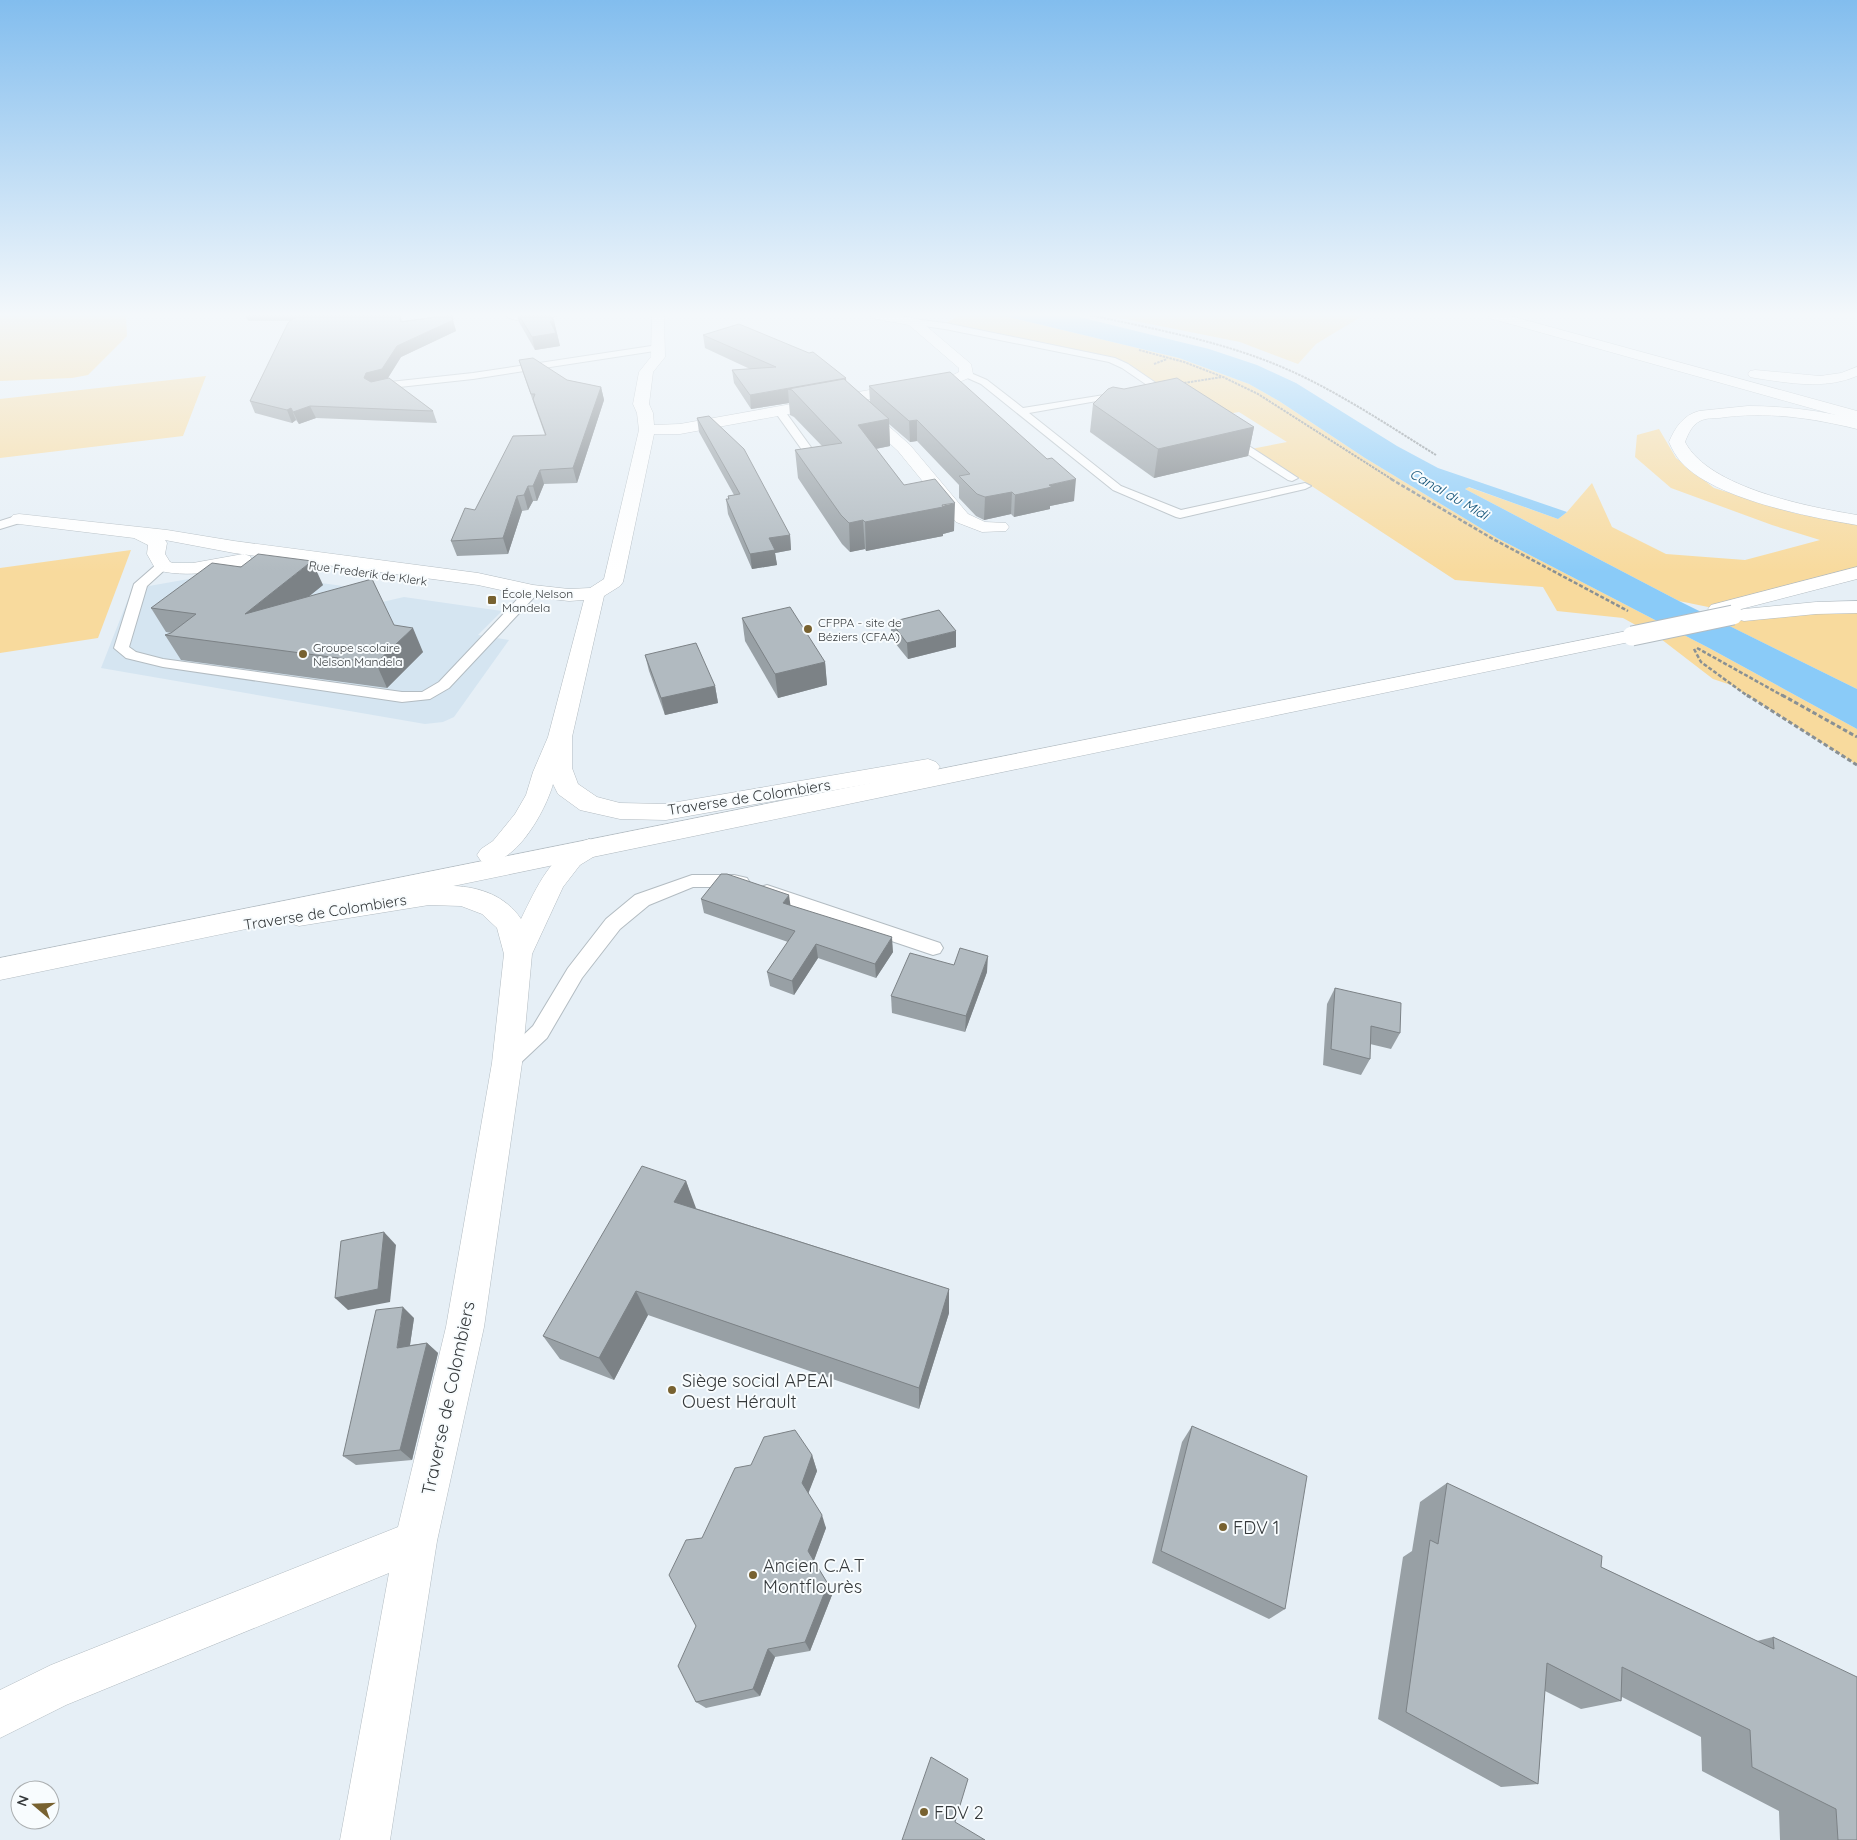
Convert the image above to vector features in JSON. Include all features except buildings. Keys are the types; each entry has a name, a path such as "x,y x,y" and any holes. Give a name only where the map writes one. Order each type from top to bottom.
{"main road":[{"path":"594,594 613,582 648,430 641,401"},
{"path":"648,430 680,429 840,401"},
{"path":"852,401 904,448 962,518 982,527 1000,527"},
{"path":"1803,401 1857,416"},
{"path":"1831,401 1857,408"},
{"path":"1857,424 1804,414 1761,410 1726,411 1698,416 1683,427 1676,442 1688,459 1713,477 1744,491 1790,506 1857,520"},
{"name":"Rue Frederik de Klerk","path":"19,519 167,535 209,544 478,579 532,591"},
{"name":"Rue Frederik de Klerk","path":"138,533 158,543 156,554 163,566 174,569 245,560 269,560 477,588 569,595 594,594"},
{"path":"163,566 191,547 209,544"},
{"path":"1726,612 1857,573"},
{"path":"0,956 490,855 1629,626 1726,612 1857,583"},
{"name":"Traverse de Colombiers","path":"490,855 502,848 525,819 538,795 545,772 560,737 594,594"},
{"path":"1726,612 1788,612 1816,608 1857,607"},
{"path":"0,969 589,848 1629,626"},
{"name":"Traverse de Colombiers","path":"560,737 560,768 567,788 588,804 620,810 666,812 928,768"},
{"name":"Traverse de Colombiers","path":"365,1840 416,1541 465,1327 507,1063 518,954 552,883 571,858 589,848"},
{"name":"Traverse de Colombiers","path":"102,948 429,895 464,896 492,907 510,924 518,954"},
{"path":"0,1715 50,1688 416,1541"}],"lane":[{"path":"1009,401 1117,488 1180,514 1305,486"},
{"path":"1022,411 1075,401"},
{"path":"1176,401 1180,404"},
{"path":"780,412 817,463 802,467"},
{"path":"1216,429 1292,478"},
{"name":"Rue Frederik de Klerk","path":"0,515 19,519"},
{"name":"Rue Frederik de Klerk","path":"0,525 19,519"},
{"path":"163,566 141,584 121,648 131,655 163,662 402,697 425,696 444,685 532,591"},
{"path":"507,1063 540,1032 575,973 613,924 642,900 692,881 734,881 933,948"}],"path":[{"path":"1269,401 1629,626"},
{"path":"1349,401 1436,455"},
{"path":"1857,737 1693,646 1702,662 1731,685 1857,765"}],"shaded area":[{"path":"0,401 196,401 183,436 0,458"},
{"path":"1180,401 1279,401 1365,458 1497,538 1709,648 1857,729 1857,765 1731,685 1713,679 1661,639 1623,618 1557,611 1543,587 1455,580 1307,483 1251,449 1287,442 1239,412 1205,418"},
{"path":"1659,429 1676,458 1714,488 1794,513 1857,525 1857,569 1718,609 1679,601 1465,489 1468,487 1558,519 1567,512 1592,483 1612,527 1666,554 1745,560 1820,540 1772,525 1671,488 1635,457 1637,435"},
{"path":"131,550 98,638 0,653 0,568"},
{"name":"Groupe scolaire Nelson Mandela","path":"234,571 372,590 378,603 404,597 502,611 478,635 509,640 454,717 443,722 425,724 101,668 132,589"},
{"path":"1857,607 1857,689 1719,621"}],"water":[{"name":"Canal du Midi","path":"1279,401 1325,401 1397,446 1438,468 1567,512 1558,519 1469,487 1465,489 1679,601 1857,689 1857,729 1709,648 1497,538 1365,458"}],"place":[{"name":"École Nelson Mandela","path":"492,600"},
{"name":"CFPPA - site de Béziers (CFAA)","path":"808,629"},
{"name":"Groupe scolaire Nelson Mandela","path":"303,654"},
{"name":"Siège social APEAI Ouest Hérault","path":"672,1390"},
{"name":"FDV 1","path":"1223,1527"},
{"name":"Ancien C.A.T Montflourès","path":"753,1575"},
{"name":"FDV 2","path":"924,1812"}]}
